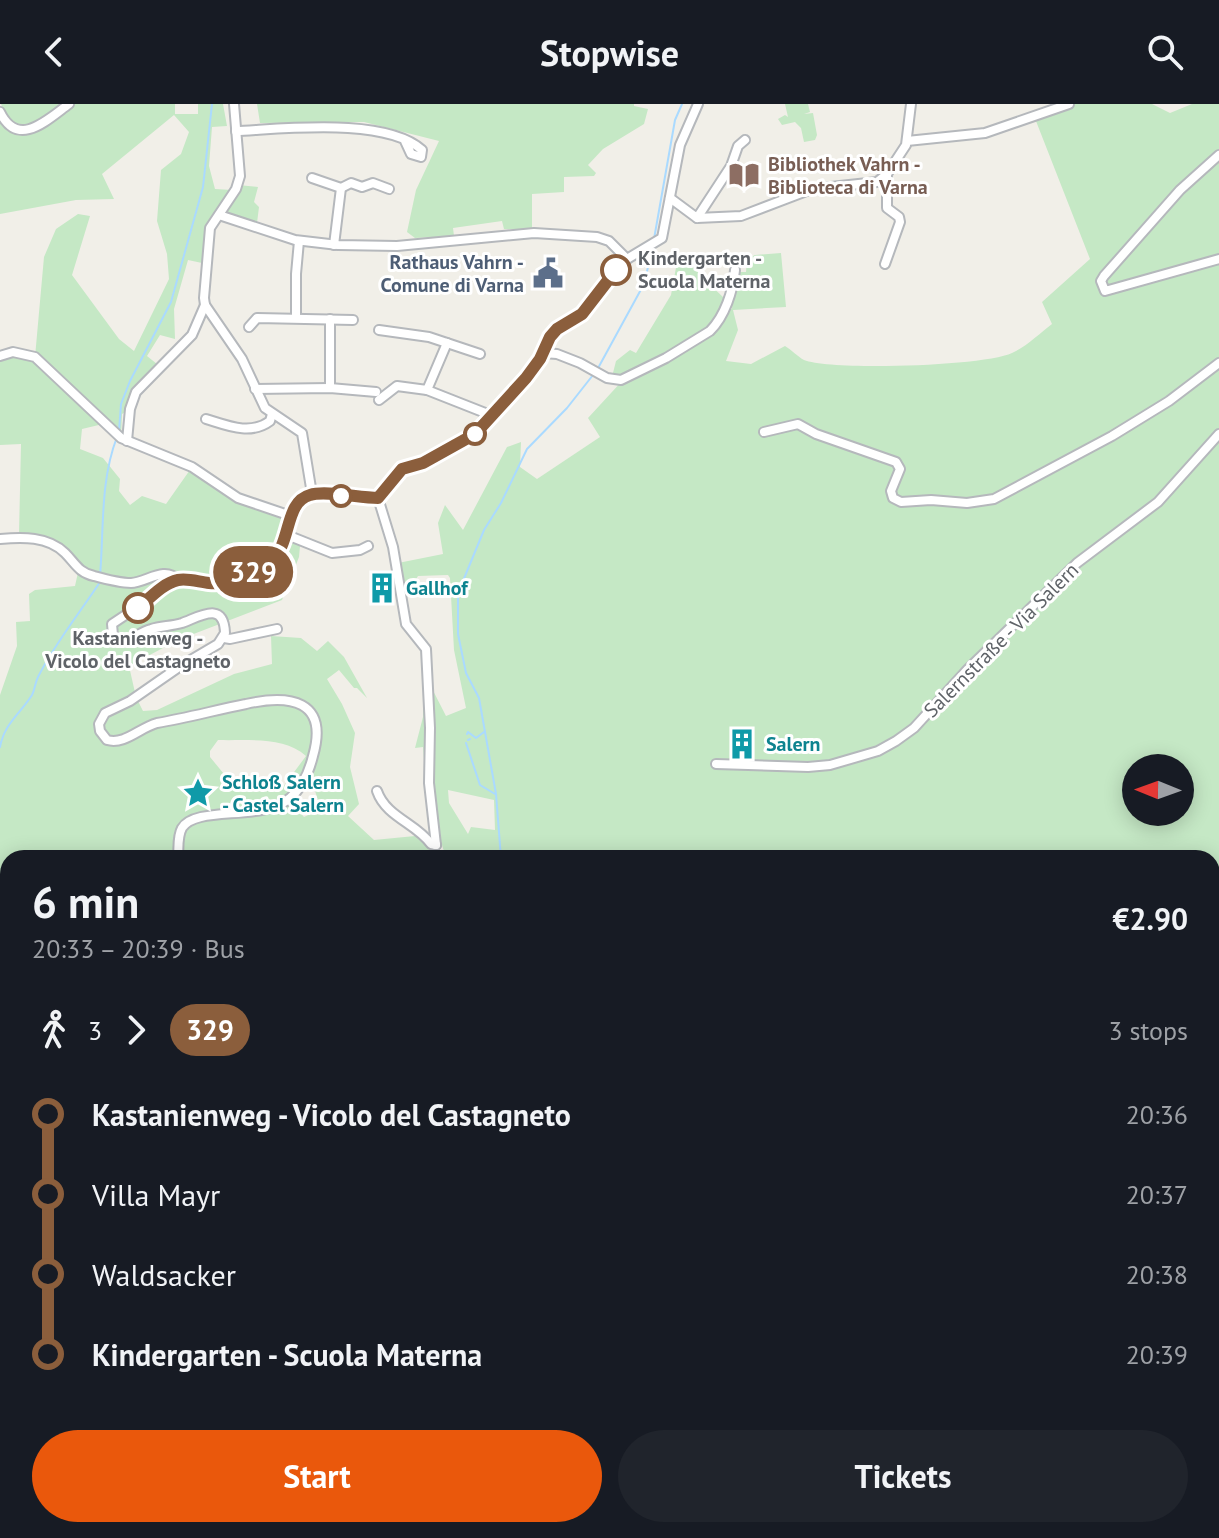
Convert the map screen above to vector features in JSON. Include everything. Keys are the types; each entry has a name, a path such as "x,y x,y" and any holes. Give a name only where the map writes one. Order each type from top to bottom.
{"street":[{"path":"0,112 11,127 24,130 36,127 69,104"},
{"path":"234,104 240,176 236,189 212,224 203,292 205,305 242,359 259,400 272,414 302,433 312,494"},
{"path":"378,498 402,469 423,463 467,440 526,378 557,329 582,314 627,259 662,238 680,145 698,104"},
{"path":"670,198 697,218 741,216 812,189 877,182 901,155 907,141 911,106 921,104"},
{"path":"907,141 985,133 1069,104"},
{"path":"236,131 342,128 369,130 405,141"},
{"path":"697,218 731,166 738,146 745,140"},
{"path":"1219,155 1180,190 1104,276 1102,286 1105,291 1111,291 1128,283 1219,259"},
{"path":"885,264 900,222 899,217 887,208 887,174"},
{"path":"312,178 341,188 351,183 362,187 373,183 389,189"},
{"path":"877,182 887,187"},
{"path":"334,245 341,188"},
{"path":"219,215 299,241 334,245 397,246 510,234 568,234 604,238 627,259"},
{"path":"296,318 299,241"},
{"path":"543,353 557,354 616,380 627,379 710,331 719,322 735,270"},
{"path":"121,438 136,392 192,335 205,305"},
{"path":"249,327 257,318 353,320"},
{"path":"330,319 330,388"},
{"path":"379,330 429,337 480,354"},
{"path":"427,390 447,343"},
{"path":"0,356 13,352 35,357 121,438 192,467 238,498 291,516"},
{"path":"764,432 798,424 816,434 896,462 900,469 891,491 893,498 901,502 931,500 967,503 994,499 1123,429 1189,388 1219,363"},
{"path":"255,389 330,388 377,396 397,386 427,390 493,416"},
{"path":"206,419 255,429 270,421 272,414"},
{"name":"Salernstraße - Via Salern","path":"716,764 791,767 841,763 878,751 914,728 968,669 1077,563 1158,502 1219,434"},
{"path":"179,850 181,831 191,820 211,815 260,812 289,799 299,789 308,772 317,743 317,722 311,712 296,701 279,699 146,726 121,741 111,742 103,737 99,724 105,713 130,701 218,644 224,638 225,627 216,614 208,612 182,623 147,630 122,642 113,635 112,624 169,583 178,580 211,583 237,580 271,561 281,549 299,501 312,494 378,498"},
{"path":"377,791 386,808 436,845 429,783 426,649 406,624 393,547 378,498"},
{"path":"287,535 332,553 368,546"},
{"path":"0,539 17,537 45,541 65,553 84,573 95,576 134,583 151,575 171,575 178,580"},
{"path":"224,638 277,629"}],"green space":[{"path":"1,104 62,104 37,122 21,126 7,116"},
{"path":"74,104 175,104 175,114 198,114 198,104 223,104 227,126 212,127 209,166 215,189 232,190 238,185 258,187 254,202 259,207 257,223 226,213 207,227 202,263 188,260 174,309 175,339 160,335 147,356 162,368 146,380 130,409 122,414 121,438 103,424 82,429 80,449 103,458 120,479 119,491 130,505 142,496 166,504 192,467 238,498 291,516 287,535 300,546 299,557 282,600 178,640 129,666 136,697 143,711 157,710 234,674 272,664 271,636 301,638 317,651 328,641 344,657 367,698 339,670 327,679 355,733 350,767 359,804 348,816 374,840 415,836 436,850 0,850 0,695 17,646 16,622 30,621 29,594 35,590 75,586 79,568 67,551 19,535 21,444 0,445 0,353 35,357 44,257 56,229 78,214 90,216 72,275 119,339 134,351 169,279 167,254 157,221 161,170 181,154 189,132 174,115 102,174 114,199 76,200 0,214 0,119 23,134 47,126","holes":["218,740 252,740 287,745 306,756 283,787 233,785 210,757 210,751","309,773 321,809 304,817 289,800"]},
{"path":"257,104 634,104 648,109 644,124 603,149 588,165 596,173 594,176 564,177 564,192 532,194 532,229 504,229 502,221 453,228 454,236 415,238 407,232 416,190 439,141 364,122 260,123"},
{"path":"785,104 808,104 810,112 804,114 813,113 815,140 804,142 801,128 795,122 782,125 778,119 785,115 788,117"},
{"path":"1069,104 1152,104 1170,113 1192,104 1219,104 1219,850 444,850 427,796 423,747 415,748 423,717 423,671 446,716 466,708 454,650 450,578 448,575 418,576 415,581 404,582 398,563 443,554 438,523 445,505 463,530 507,447 521,442 520,467 537,479 600,437 588,418 623,380 612,377 616,361 630,350 636,353 671,295 677,262 694,264 704,279 724,298 723,306 732,309 733,289 739,272 746,272 747,259 755,255 781,253 786,307 733,310 738,330 726,361 751,364 785,346 804,360 844,365 942,364 997,357 1028,344 1052,324 1042,302 1090,259 1034,116","holes":["448,790 494,800 495,830 471,827 468,834 449,803"]}],"waterway":[{"path":"119,431 121,404 130,381 171,302 203,187 212,104"},
{"path":"654,239 675,120 682,104"},
{"path":"597,370 644,284 653,246"},
{"path":"500,850 496,794 479,698 466,673 458,634 458,593 484,530 527,449 567,408 593,375"},
{"path":"100,576 105,488 117,437"},
{"path":"0,747 9,725 32,695 52,652 100,582"},
{"path":"467,734 476,738 484,732"},
{"path":"466,743 480,785 495,794"}],"bus line":[{"name":"329","path":"138,608 169,583 178,580 228,582 264,566 281,549 292,512 299,501 307,496 378,498 402,469 423,463 467,440 526,378 557,329 582,314 616,270"}],"place":[{"name":"Bibliothek Vahrn - Biblioteca di Varna","path":"744,175"},
{"name":"Kindergarten - Scuola Materna","path":"616,270"},
{"name":"Rathaus Vahrn - Comune di Varna","path":"548,273"},
{"name":"Gallhof","path":"382,588"},
{"name":"Kastanienweg - Vicolo del Castagneto","path":"138,608"},
{"name":"Salern","path":"742,744"},
{"name":"Schloß Salern - Castel Salern","path":"198,793"}]}
